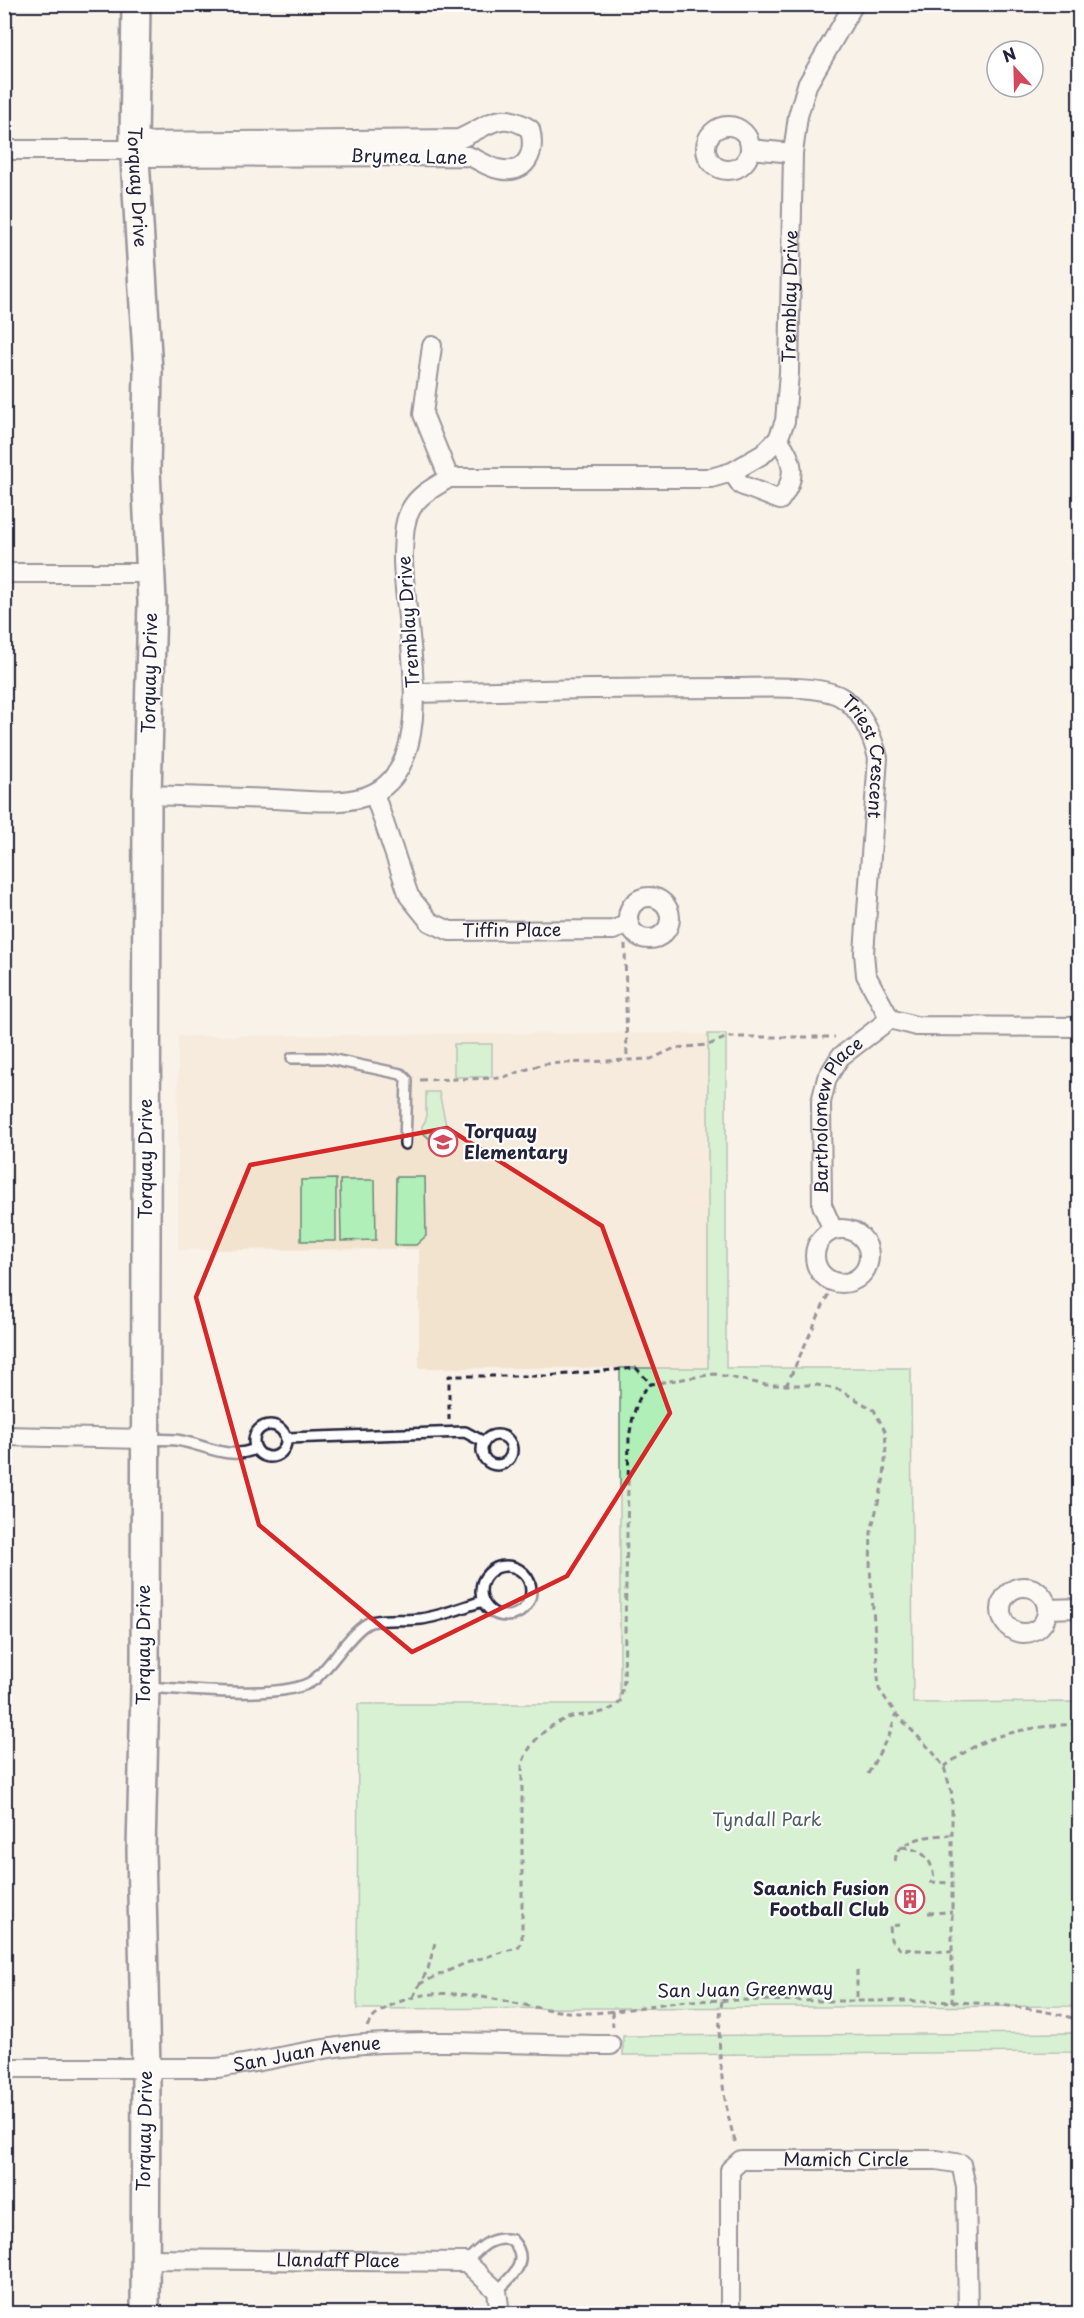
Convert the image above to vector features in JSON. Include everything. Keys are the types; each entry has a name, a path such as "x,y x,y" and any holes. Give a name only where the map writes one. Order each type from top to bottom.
{"street":[{"name":"Torquay Drive","path":"136,4 134,149 148,371 146,470 150,573 147,795 145,1687 141,1850 146,2069 143,2259 145,2313"},
{"name":"Tremblay Drive","path":"778,439 785,421 789,373 793,153 798,116 807,85 854,4"},
{"name":"Brymea Lane","path":"498,119 515,119 531,129 534,145 530,158 518,169 499,170 468,156 134,149 459,138 498,119"},
{"path":"4,150 134,149"},
{"path":"750,149 793,153"},
{"path":"432,346 423,414 449,478 711,478 732,472 763,453 778,439 790,454 794,474 790,487 780,500 741,485 732,472"},
{"name":"Tremblay Drive","path":"374,793 393,776 408,752 415,693 403,571 404,525 411,509 420,497 449,478"},
{"path":"4,573 150,573"},
{"name":"Triest Crescent","path":"415,693 614,687 795,688 842,697 858,715 873,738 878,758 878,786 864,953 866,975 890,1018"},
{"path":"147,795 340,801 374,793"},
{"name":"Tiffin Place","path":"374,793 408,896 430,921 450,931 613,930 624,926"},
{"path":"890,1018 916,1026 1080,1027"},
{"name":"Bartholomew Place","path":"833,1230 822,1205 821,1102 827,1078 840,1057 890,1018"},
{"name":"Bartholomew Place","path":"833,1230 851,1230 859,1235 869,1250 869,1260 866,1269 853,1281 834,1282 820,1273 814,1257 819,1240 833,1230"},
{"path":"4,1436 145,1439"},
{"path":"1047,1609 1080,1608"},
{"name":"San Juan Avenue","path":"4,2068 146,2069 237,2066 318,2049 368,2044 611,2045"},
{"path":"730,2313 730,2170 741,2160"},
{"name":"Mamich Circle","path":"741,2160 936,2160 961,2164 966,2186 968,2313"},
{"name":"Llandaff Place","path":"143,2259 466,2262"},
{"path":"466,2262 480,2272 497,2291 500,2313"}],"lane":[{"path":"292,1058 325,1058 401,1074 407,1080 405,1144"},
{"path":"264,1426 275,1426 286,1438 285,1448 277,1456 267,1458 255,1449 255,1432 264,1426"},
{"path":"286,1438 465,1432 484,1442"},
{"path":"145,1439 176,1440 223,1454 243,1454 255,1449"},
{"path":"507,1565 523,1572 529,1579 531,1595 524,1609 517,1614 501,1616 494,1613 483,1601 481,1584 491,1570 507,1565"},
{"path":"145,1687 265,1691 298,1688 312,1681 329,1666 358,1631 370,1622 423,1619 483,1601"},
{"path":"466,2262 490,2241 502,2238 512,2240 521,2254 521,2263 516,2273 497,2291"}],"path":[{"path":"624,926 627,1061"},
{"path":"407,1080 501,1078 543,1064 651,1059 675,1048 708,1045 728,1037 838,1037 854,1044"},
{"path":"786,1386 834,1282"},
{"path":"449,1432 449,1376 546,1376 636,1368 651,1384"},
{"path":"419,1984 457,1966 519,1947 522,1939 522,1765 526,1752 559,1722 577,1716 604,1713 620,1702 624,1681 629,1437 643,1391 651,1384 715,1374 740,1382 786,1386 817,1385 840,1390 874,1410 885,1431 884,1478 871,1532 871,1608 879,1689 896,1714 932,1750 944,1767 952,1794 952,2002"},
{"path":"868,1774 890,1733 896,1714"},
{"path":"944,1767 980,1744 1038,1728 1080,1724"},
{"path":"895,1861 894,1855 900,1847 924,1838 951,1835"},
{"path":"900,1847 917,1851 929,1858 932,1864 932,1882 952,1883"},
{"path":"927,1913 952,1912"},
{"path":"900,1925 890,1926 891,1940 900,1949 952,1952"},
{"path":"413,1997 428,1969 436,1939"},
{"path":"857,1970 857,2001"},
{"name":"San Juan Greenway","path":"368,2044 367,2025 373,2018 413,1997 435,1994 491,1999 568,2012 589,2013 662,2004 722,2001 952,2002 1057,2013 1080,2019"},
{"path":"722,2001 719,2041 731,2129 741,2160"}],"highlighted area":[{"path":"447,1128 602,1226 670,1413 567,1576 412,1652 259,1525 196,1297 250,1165"}],"shaded area":[{"name":"Torquay Elementary","path":"708,1034 708,1368 419,1368 419,1249 178,1250 178,1036"}],"green space":[{"name":"Tyndall Park","path":"708,1034 726,1034 726,1368 911,1368 913,1703 1079,1702 1079,2006 357,2009 358,1704 620,1704 620,1368 708,1368"},
{"path":"454,1044 492,1044 492,1077 454,1077"},
{"path":"426,1092 439,1092 447,1130 440,1139 431,1140 423,1133 422,1126 426,1120"},
{"path":"396,1177 425,1177 426,1236 416,1245 395,1245"},
{"path":"336,1179 336,1241 301,1241 301,1180"},
{"path":"340,1180 375,1180 376,1240 341,1241"},
{"path":"1077,2033 1077,2052 623,2055 623,2036"}],"place":[{"name":"Torquay Elementary","path":"443,1142"},
{"name":"Saanich Fusion Football Club","path":"910,1899"}]}
